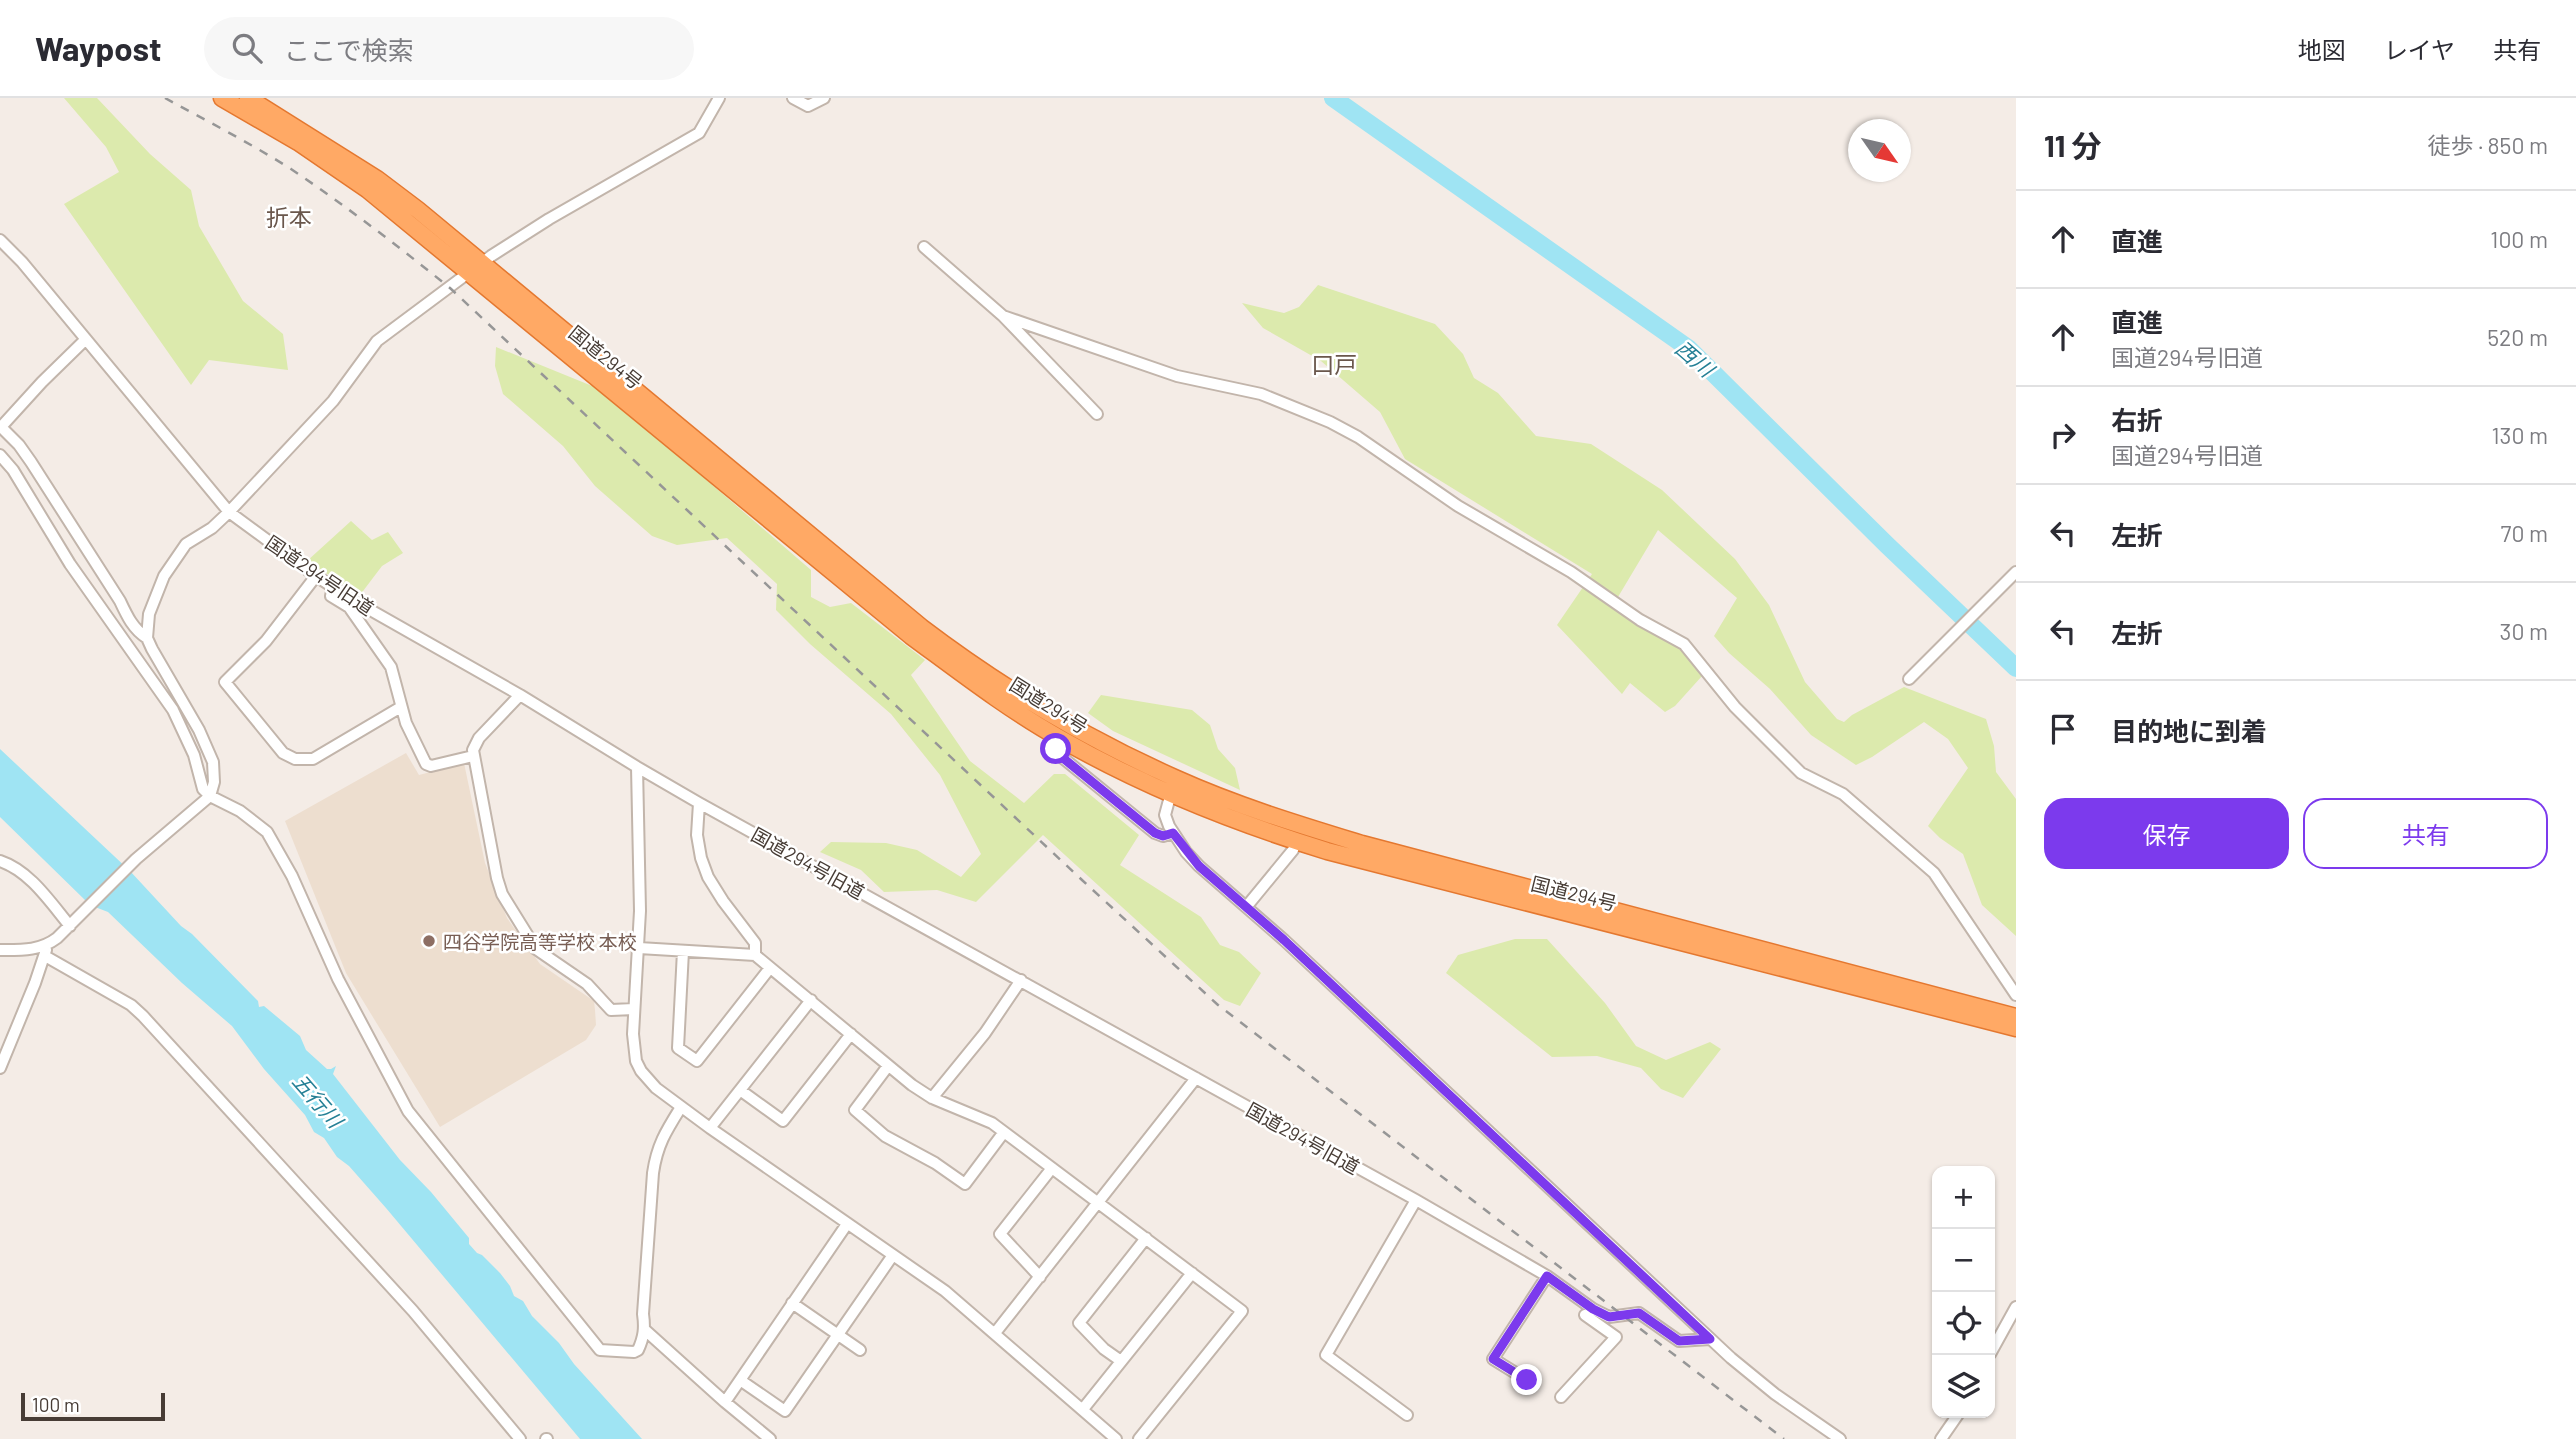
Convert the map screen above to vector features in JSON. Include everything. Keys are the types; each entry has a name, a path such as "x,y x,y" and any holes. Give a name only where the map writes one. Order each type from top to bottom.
{"highway":[{"name":"国道294号","path":"222,98 298,142 476,268 952,650 1002,685 1173,786 1258,829 1368,863 2016,1028"},
{"name":"国道294号","path":"248,98 377,179 476,268 911,636 1059,738 1173,786 1362,844 2016,1017"}],"street":[{"path":"147,638 149,614 164,576 186,544 212,528 229,512 333,401 377,341 476,268 549,219 699,133 719,98"},
{"path":"793,98 808,106 824,98"},
{"name":"国道294号旧道","path":"0,240 22,262 229,512 333,587 699,803 1416,1200 1547,1276 1593,1309 1609,1317 1639,1313 1679,1341 1710,1339"},
{"path":"924,247 1003,316 1097,414"},
{"path":"1003,316 1177,376 1261,394 1330,422 1359,437 1458,506 1571,572 1640,620 1684,644 1735,707 1801,773 1843,794 1934,873 2016,995"},
{"path":"0,1068 46,951 136,859 210,796 214,782 213,762 199,730 147,638 130,622 120,601 31,462 1,426 85,340"},
{"path":"0,455 13,470 70,564 173,710 194,755 203,789 210,796 240,811 267,832 292,876 338,979 408,1111 600,1350 638,1350 645,1330 643,1314 656,1151 681,1107"},
{"path":"1909,679 2016,572"},
{"path":"316,576 266,641 225,682 284,753 295,759 313,759 401,707"},
{"path":"333,587 331,596 348,607 389,664 415,746 428,766 473,756"},
{"path":"520,695 479,738 473,756 502,894 536,949 587,984 611,1010 634,1009"},
{"path":"1059,738 1056,749 1058,754 1155,833 1163,836 1173,833"},
{"path":"636,767 639,948 633,1034 636,1061 656,1088 681,1107 945,1291 1113,1436"},
{"path":"1173,786 1165,815 1173,833 1199,866 1247,906 1710,1339 1775,1394 1840,1439"},
{"path":"699,803 697,835 701,858 708,877 723,901 755,943 755,955"},
{"path":"1247,906 1293,850 1296,842"},
{"path":"0,861 9,864 31,880 70,926"},
{"path":"639,948 755,955 888,1066 932,1098 992,1123 1242,1311 1139,1439"},
{"path":"0,950 46,951 131,1005 143,1016 413,1311 520,1439"},
{"path":"683,951 678,1048 697,1061 770,968"},
{"path":"932,1098 985,1033 1021,981"},
{"path":"710,1128 811,1000"},
{"path":"740,1090 783,1121 851,1034"},
{"path":"888,1066 855,1110 885,1136 935,1163 965,1184 1004,1132"},
{"path":"995,1333 1196,1078"},
{"path":"1040,1277 1000,1234 1052,1168"},
{"path":"1407,1415 1326,1355 1416,1200"},
{"path":"724,1402 847,1224"},
{"path":"1121,1361 1104,1349 1079,1323 1146,1238"},
{"path":"740,1380 785,1411 893,1255"},
{"path":"1083,1409 1192,1273"},
{"path":"1527,1380 1493,1359 1547,1276"},
{"path":"792,1303 860,1350"},
{"path":"1995,1345 2016,1307"},
{"path":"1561,1397 1616,1337 1585,1315"},
{"path":"1605,1329 1615,1317"},
{"path":"645,1330 724,1402 770,1439"},
{"path":"1941,1439 1956,1418"}],"shaded area":[{"name":"四谷学院高等学校 本校","path":"406,753 419,775 464,763 485,863 507,918 540,964 594,1001 595,1010 596,1025 586,1040 440,1127 346,973 285,821"}],"green space":[{"path":"64,98 97,98 150,154 191,190 199,226 243,301 283,334 288,370 209,360 191,385 64,204 119,172 106,147"},
{"path":"1318,285 1435,324 1463,354 1474,378 1498,393 1536,436 1591,444 1662,490 1735,559 1769,605 1805,682 1837,719 1844,722 1904,687 1986,719 1994,746 1996,772 2016,799 2016,936 1982,905 1963,854 1928,826 1968,768 1948,739 1924,722 1856,765 1811,735 1770,689 1714,636 1737,598 1658,530 1612,607 1680,648 1702,676 1675,706 1665,712 1630,683 1622,694 1557,625 1592,574 1405,459 1380,412 1321,361 1263,328 1242,303 1284,313 1299,307"},
{"path":"496,347 602,390 811,570 811,597 830,607 851,603 925,660 911,675 970,761 1024,803 1054,774 1065,774 1139,835 1120,865 1201,917 1220,945 1239,952 1261,973 1240,1006 1224,1000 1043,835 976,902 937,890 884,892 861,870 820,852 831,842 886,843 917,850 961,877 981,854 940,775 891,714 810,644 776,610 777,584 727,538 677,545 652,536 595,486 563,446 503,394 495,366"},
{"path":"351,521 372,540 388,532 403,553 382,566 360,595 307,561"},
{"path":"1101,695 1192,710 1210,725 1218,749 1235,768 1240,790 1113,731 1088,713"},
{"path":"1515,939 1547,939 1605,1003 1636,1046 1666,1060 1710,1042 1721,1049 1683,1098 1661,1089 1641,1068 1597,1056 1552,1057 1446,973 1458,955"}],"water":[{"name":"五行川","path":"0,749 130,871 181,926 258,1001 259,1007 264,1006 300,1036 306,1050 327,1069 336,1066 333,1074 400,1160 469,1238 469,1244 500,1273 514,1296 523,1301 532,1316 559,1343 574,1364 642,1439 580,1439 386,1208 349,1166 337,1157 324,1138 314,1132 305,1115 264,1069 232,1026 182,983 108,912 86,901 0,817"}],"waterway":[{"name":"西川","path":"1333,98 1688,348 2016,668"}],"railway":[{"path":"165,98 291,169 332,197 450,288 1218,1005 1784,1439"}],"place":[{"name":"四谷学院高等学校 本校","path":"429,941"}],"district":[{"name":"折本","path":"289,217"},
{"name":"口戸","path":"1334,364"}],"route":[{"path":"1056,749 1058,754 1155,833 1163,836 1173,833 1199,866 1284,940 1710,1339 1679,1341 1639,1313 1609,1317 1593,1309 1547,1276 1493,1359 1527,1380"}]}
